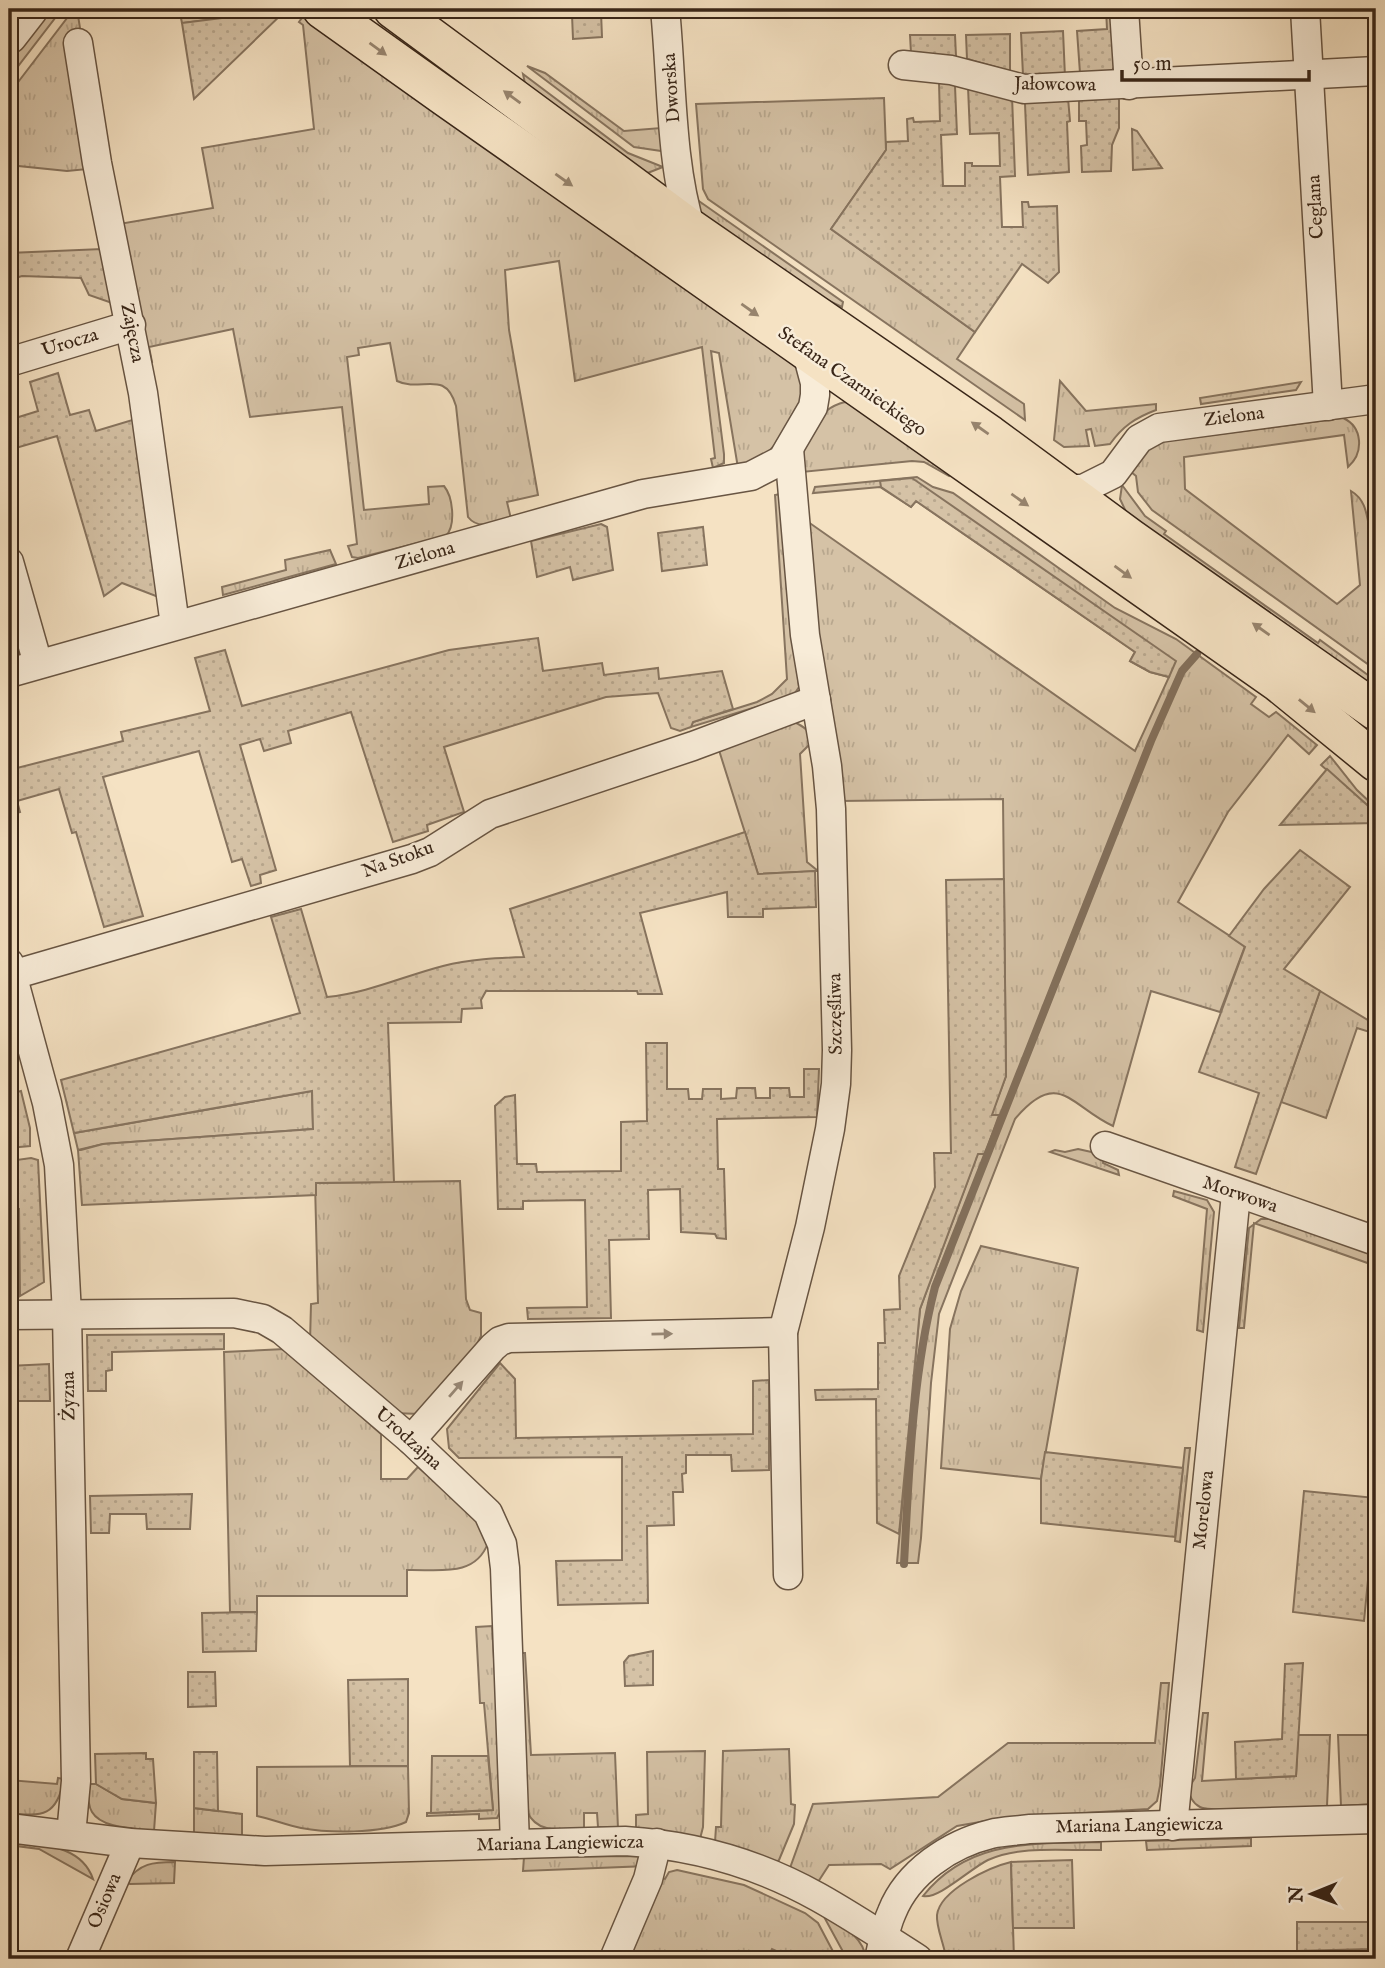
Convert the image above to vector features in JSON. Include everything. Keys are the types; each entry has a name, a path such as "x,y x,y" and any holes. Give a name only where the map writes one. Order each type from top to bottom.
{"main road":[{"name":"Stefana Czarnieckiego","path":"322,9 1279,683 1376,762"},
{"name":"Stefana Czarnieckiego","path":"394,9 691,229 989,435 1376,711"}],"street":[{"path":"9,36 30,9"},
{"name":"Dworska","path":"665,9 678,167 691,229"},
{"path":"1125,9 1129,85"},
{"name":"Ceglana","path":"1305,9 1328,405"},
{"name":"Zajęcza","path":"78,43 97,163 144,393 176,625"},
{"name":"Jałowcowa","path":"903,65 951,70 1024,89 1376,71"},
{"path":"626,181 638,184 659,182 678,167"},
{"name":"Urocza","path":"9,362 131,325"},
{"path":"806,349 815,383 813,407 844,393 864,390"},
{"name":"Zielona","path":"1062,489 1083,489 1113,474 1139,439 1159,428 1376,399"},
{"name":"Zielona","path":"9,673 643,494 751,476 782,460 813,407"},
{"name":"Szczęśliwa","path":"788,1576 783,1332 810,1227 830,1129 836,1084 837,1003 831,809 827,766 805,635 789,449"},
{"path":"1113,474 1115,510 1130,538"},
{"path":"9,562 38,664"},
{"name":"Na Stoku","path":"10,971 412,859 430,852 489,814 670,754 816,701"},
{"name":"Żyzna","path":"10,971 57,1146 67,1314 76,1781 71,1835"},
{"name":"Morwowa","path":"1105,1146 1376,1241"},
{"name":"Morelowa","path":"1173,1826 1236,1194"},
{"name":"Urodzajna","path":"9,1315 234,1313 263,1320 282,1330 411,1440 488,1513 502,1544 505,1568 514,1844"},
{"path":"411,1440 493,1347 509,1338 783,1332"},
{"name":"Mariana Langiewicza","path":"9,1828 130,1843 265,1852 625,1841 657,1843 737,1863 778,1878 834,1906 881,1948 892,1910 903,1889 933,1860 955,1847 991,1834 1029,1829 1376,1819"},
{"name":"Osiowa","path":"80,1959 130,1843"},
{"path":"614,1959 648,1879 657,1843"},
{"path":"834,1906 870,1904 903,1889"},
{"path":"881,1948 918,1959"}],"green space":[{"path":"48,9 62,9 9,78 9,60"},
{"path":"74,9 77,9 80,28 75,36 115,320 87,169 67,171 9,165 9,94"},
{"path":"179,9 284,9 286,10 182,23"},
{"path":"1106,9 1110,9 1114,67 1111,73 1080,73 1077,31 1107,29"},
{"path":"286,10 194,99 182,23"},
{"path":"601,12 602,37 573,39 572,15"},
{"path":"304,15 801,366 803,396 777,443 768,452 738,468 719,353 711,351 724,454 724,463 713,468 711,459 715,458 702,347 575,381 559,261 505,270 509,330 538,495 507,502 511,519 482,525 472,521 468,517 456,406 451,395 446,388 439,385 415,385 397,381 390,343 358,348 359,355 347,357 364,510 429,504 428,487 444,486 450,497 452,518 446,536 358,558 352,557 348,546 357,544 342,407 250,417 233,329 149,347 152,362 145,364 119,224 213,208 202,148 314,129 303,25 299,22"},
{"path":"1063,31 1065,77 1023,75 1021,33"},
{"path":"1010,34 1010,71 967,59 966,35"},
{"path":"910,35 955,35 956,56 953,60 911,53"},
{"path":"527,66 545,73 624,131 661,128 668,152 634,147"},
{"path":"523,74 628,153 663,167 645,174 525,84"},
{"path":"939,82 953,83 955,86 957,134 941,135 943,186 965,186 965,163 972,163 972,166 1000,166 999,133 970,134 968,87 1012,96 1015,176 1000,177 1002,227 1023,227 1022,202 1028,202 1029,207 1057,206 1059,272 1048,283 1022,264 975,332 831,229 886,150 886,142 908,141 907,119 913,118 914,122 940,121"},
{"path":"1117,95 1119,128 1112,145 1111,171 1082,172 1081,146 1087,145 1086,121 1079,121 1079,101 1083,96"},
{"path":"884,98 886,150 831,229 975,332 957,359 1024,404 1025,420 708,199 703,189 696,104"},
{"path":"1068,98 1069,172 1028,175 1027,100"},
{"path":"1132,129 1137,131 1162,168 1133,170"},
{"path":"696,199 843,302 842,307 810,292 701,216"},
{"path":"102,249 112,303 89,295 81,278 22,276 9,280 9,253"},
{"path":"58,373 70,415 89,410 96,431 139,418 161,598 122,583 104,596 57,436 9,450 9,420 38,411 30,382"},
{"path":"1060,381 1086,411 1156,404 1156,410 1130,423 1110,444 1095,446 1091,429 1086,430 1089,446 1064,447 1054,440"},
{"path":"1301,382 1296,390 1201,404 1200,398"},
{"path":"845,402 853,403 953,471 949,476 924,462 912,461 802,472 804,450 812,429 825,412"},
{"path":"1343,418 1354,427 1359,441 1357,455 1348,467 1344,435 1184,457 1185,489 1337,604 1360,585 1351,491 1358,496 1365,509 1376,549 1376,670 1152,510 1138,492 1136,476 1130,471 1148,448 1165,441"},
{"path":"917,477 933,487 953,493 1115,608 1176,639 1256,697 1251,704 1269,717 1276,712 1317,745 1309,754 1288,735 1228,812 1178,902 1245,946 1220,1012 1151,991 1113,1126 1065,1096 1054,1093 1043,1095 1015,1119 939,1314 931,1383 918,1563 897,1563 920,1309 978,1153 985,1154 999,1116 991,1116 1006,1076 1003,799 840,801 804,519 1135,751 1169,677 1150,672 1130,661 1135,652 916,501 911,507 880,487 813,493 815,487"},
{"path":"912,478 1176,661 1169,677 1150,672 1130,661 1135,652 916,501 911,507 881,487 880,481"},
{"path":"1122,485 1145,516 1166,531 1164,534 1376,681 1376,694 1129,518 1120,499"},
{"path":"780,494 799,687 788,697 691,727 693,722 757,702 772,694 787,679 775,495"},
{"path":"601,524 607,527 613,570 573,580 570,567 537,577 531,541"},
{"path":"703,527 707,565 662,571 658,533"},
{"path":"330,550 336,564 223,595 222,587 286,570 285,560"},
{"path":"538,638 543,671 602,663 604,675 658,668 659,679 722,671 733,709 693,722 691,727 680,731 671,728 658,693 606,697 444,747 464,812 427,825 428,831 393,842 351,712 288,731 291,743 264,751 260,739 240,745 276,870 260,875 261,883 251,886 242,859 232,862 199,751 103,777 143,916 104,927 76,832 72,833 59,789 17,801 20,812 9,815 9,770 123,741 121,732 210,711 195,658 225,650 242,706 449,650"},
{"path":"794,722 806,730 813,741 800,754 807,862 818,871 758,874 718,747"},
{"path":"1330,756 1357,790 1376,808 1376,813 1321,765"},
{"path":"1327,769 1376,813 1376,823 1280,825"},
{"path":"745,832 758,874 815,871 816,907 763,909 763,917 728,917 727,892 640,913 662,994 638,994 637,991 486,991 481,1000 482,1008 462,1009 461,1022 388,1023 394,1182 316,1183 316,1195 82,1205 78,1150 103,1144 313,1129 312,1091 74,1133 61,1080 300,1013 271,917 301,909 327,997 342,995 453,964 524,957 510,909"},
{"path":"1300,850 1350,887 1284,969 1320,991 1256,1174 1235,1167 1259,1093 1199,1072 1245,947 1229,936 1264,889"},
{"path":"1004,879 1006,1076 992,1115 999,1115 985,1154 978,1154 920,1309 899,1534 877,1523 876,1399 816,1400 815,1390 878,1389 878,1343 885,1343 884,1310 900,1309 899,1276 935,1187 934,1153 951,1153 946,880"},
{"path":"1320,991 1376,1025 1376,1034 1357,1028 1326,1118 1281,1102"},
{"path":"646,1043 667,1043 667,1089 688,1089 689,1099 702,1099 703,1089 721,1089 721,1099 736,1098 737,1088 755,1088 756,1098 770,1098 770,1088 789,1088 790,1097 804,1097 804,1069 819,1069 817,1117 717,1119 718,1169 724,1169 726,1239 717,1238 715,1234 681,1232 680,1189 648,1190 649,1239 609,1240 611,1318 528,1319 527,1308 587,1307 585,1200 523,1201 523,1209 498,1209 495,1106 505,1097 515,1095 517,1164 536,1164 537,1172 621,1171 621,1122 647,1121"},
{"path":"21,1091 30,1128 30,1146 9,1148 9,1094"},
{"path":"312,1091 313,1129 103,1144 78,1150 74,1133"},
{"path":"1078,1149 1105,1155 1103,1163 1118,1170 1119,1175 1050,1152"},
{"path":"31,1158 38,1160 44,1282 20,1296 19,1209 9,1209 9,1161"},
{"path":"460,1181 466,1299 470,1310 481,1313 481,1336 469,1361 421,1414 392,1413 310,1342 311,1304 318,1303 315,1183"},
{"path":"1174,1191 1207,1200 1214,1212 1203,1332 1197,1330 1207,1209 1173,1196"},
{"path":"1261,1219 1269,1219 1289,1226 1290,1221 1376,1251 1376,1266 1255,1223"},
{"path":"1254,1224 1244,1328 1239,1328 1249,1228"},
{"path":"981,1246 1078,1268 1041,1479 941,1468 950,1329 961,1291"},
{"path":"224,1334 224,1349 112,1352 112,1370 106,1371 106,1391 88,1391 87,1335"},
{"path":"285,1349 381,1434 381,1479 407,1479 418,1467 482,1524 488,1543 474,1562 454,1569 407,1570 407,1596 257,1596 257,1612 230,1612 224,1352"},
{"path":"500,1363 515,1379 516,1438 753,1434 753,1381 769,1380 769,1470 732,1471 731,1455 686,1455 686,1473 682,1474 683,1492 673,1492 674,1525 647,1526 648,1603 558,1605 556,1561 622,1560 622,1457 459,1458 449,1448 447,1429"},
{"path":"49,1364 50,1401 9,1401 9,1366"},
{"path":"1185,1448 1190,1448 1180,1542 1175,1541"},
{"path":"1045,1452 1183,1468 1175,1537 1041,1523 1041,1479"},
{"path":"1304,1491 1375,1498 1376,1493 1376,1539 1372,1539 1364,1621 1293,1612"},
{"path":"192,1494 190,1529 147,1529 146,1514 110,1514 109,1533 91,1533 90,1496"},
{"path":"257,1612 256,1651 203,1652 202,1613"},
{"path":"492,1626 501,1810 497,1818 479,1819 479,1814 427,1816 427,1813 493,1810 484,1703 480,1703 476,1627"},
{"path":"653,1651 653,1685 625,1686 624,1662 629,1656"},
{"path":"518,1653 525,1653 531,1755 615,1753 618,1829 598,1827 597,1813 584,1813 584,1828 551,1829 531,1819 527,1811"},
{"path":"1303,1663 1296,1776 1236,1779 1235,1742 1282,1739 1285,1664"},
{"path":"188,1672 215,1672 216,1706 188,1707"},
{"path":"408,1679 408,1766 350,1766 348,1680"},
{"path":"1161,1683 1169,1683 1160,1786 1157,1801 1148,1809 1003,1818 957,1826 890,1869 881,1864 829,1865 818,1882 790,1868 813,1804 938,1797 1008,1743 1155,1743"},
{"path":"1203,1713 1208,1713 1202,1781 1296,1776 1298,1735 1330,1735 1327,1806 1223,1810 1197,1805 1188,1789 1195,1778"},
{"path":"1338,1735 1371,1735 1374,1804 1341,1806"},
{"path":"789,1749 791,1804 795,1805 794,1824 779,1860 776,1862 715,1842 716,1827 721,1827 723,1751"},
{"path":"705,1751 703,1827 700,1839 636,1830 636,1815 648,1814 647,1752"},
{"path":"194,1752 217,1752 218,1811 194,1808"},
{"path":"146,1753 146,1759 153,1759 156,1803 122,1799 96,1784 95,1754"},
{"path":"432,1756 488,1756 493,1810 431,1813"},
{"path":"408,1766 409,1813 406,1822 395,1826 325,1831 301,1828 257,1816 257,1767"},
{"path":"58,1778 64,1779 61,1791 47,1811 31,1815 9,1813 9,1780 57,1784"},
{"path":"88,1784 96,1784 122,1799 156,1803 154,1831 111,1825 97,1818 89,1806"},
{"path":"194,1808 242,1814 242,1835 194,1834"},
{"path":"1251,1838 1251,1846 1147,1850 1146,1841"},
{"path":"9,1840 46,1845 69,1853 87,1867 93,1879 39,1849 9,1845"},
{"path":"1101,1842 1101,1850 1043,1850 1001,1855 981,1864 937,1893 923,1896 941,1877 961,1863 982,1854 1027,1845"},
{"path":"640,1856 647,1866 523,1871 524,1857"},
{"path":"1072,1860 1074,1928 1013,1928 1011,1862"},
{"path":"160,1862 175,1862 174,1883 126,1882 142,1867"},
{"path":"1011,1862 1014,1959 957,1959 945,1953 937,1919 940,1906 967,1881"},
{"path":"677,1870 744,1885 805,1913 818,1923 837,1959 794,1959 772,1949 767,1959 624,1959 660,1878 665,1879 669,1872"},
{"path":"823,1915 856,1938 866,1959 847,1959"},
{"path":"1297,1922 1370,1922 1371,1949 1297,1951"}],"waterway":[{"path":"904,1564 916,1389 935,1287 1151,741 1182,671 1197,654"}]}
